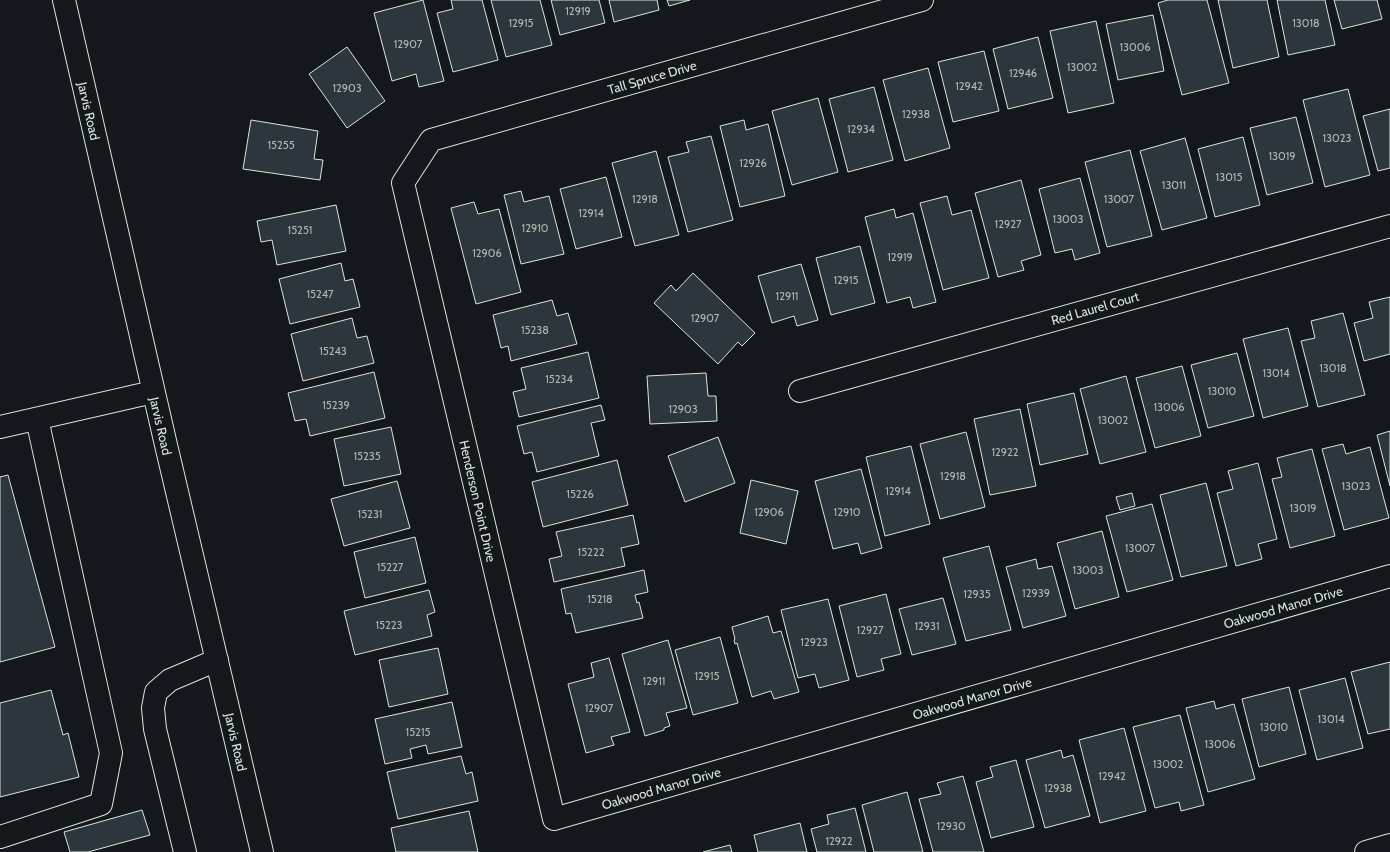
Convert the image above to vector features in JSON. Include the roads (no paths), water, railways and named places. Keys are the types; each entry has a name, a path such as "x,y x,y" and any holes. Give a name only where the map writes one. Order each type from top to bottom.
{"street":[{"name":"Jarvis Road","path":"64,0 153,392 262,852"},
{"name":"Tall Spruce Drive","path":"403,183 431,140 922,0"},
{"name":"Henderson Point Drive","path":"403,183 554,819"},
{"name":"Red Laurel Court","path":"800,391 1390,226"},
{"path":"0,427 153,392"},
{"path":"0,837 101,804 111,753 37,419"},
{"name":"Oakwood Manor Drive","path":"554,819 1390,576"},
{"path":"185,852 155,729 153,708 156,692 170,680 216,660"},
{"path":"1366,852 1390,845"}]}
